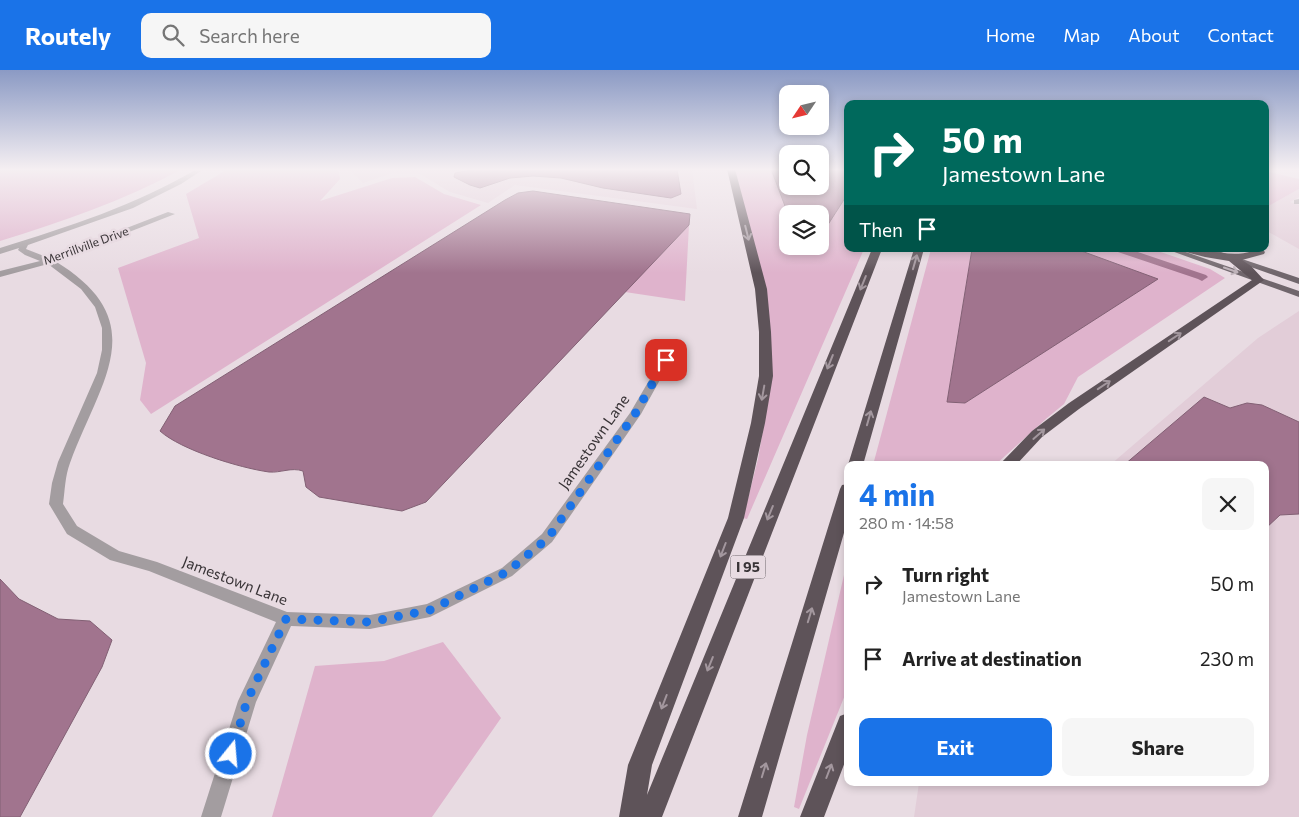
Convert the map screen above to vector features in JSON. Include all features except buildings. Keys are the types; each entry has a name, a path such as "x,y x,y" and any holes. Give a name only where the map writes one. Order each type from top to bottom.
{"highway":[{"path":"631,817 640,765 736,518 758,423 766,376 761,288 740,204"},
{"name":"I 95","path":"650,817 875,252"},
{"path":"856,461 918,252"},
{"path":"1201,252 1232,258 1246,258 1260,252"},
{"path":"1011,461 1037,434 1074,406 1260,280 1232,258"},
{"path":"750,817 844,502"},
{"path":"812,817 844,733"}],"main road":[{"path":"1179,252 1299,294"},
{"path":"1213,252 1299,281"}],"street":[{"path":"0,251 130,204"},
{"name":"Merrillville Drive","path":"0,274 48,261 171,214"},
{"name":"Jamestown Lane","path":"25,243 22,250 26,254 48,261 85,288 101,308 109,336 108,359 63,464 56,504 72,530 115,556 152,566 286,619 370,622 430,610 507,572 548,538 635,414 666,360 656,345"},
{"path":"210,817 247,701 286,619"}],"shaded area":[{"path":"0,204 108,204 47,226 0,241"},
{"path":"189,204 481,205 151,414 140,400 146,363 118,268 199,238"},
{"path":"499,204 621,204 690,214 689,225 426,502 402,511 319,497 306,487 303,471 269,472 243,467 182,445 160,431 175,406"},
{"path":"658,204 696,204 697,209"},
{"path":"743,204 784,204 779,205 779,255 829,255 829,223 841,204 844,204 844,252 863,252 747,519 743,518 758,459 769,395 760,272"},
{"path":"784,204 841,204 829,223 829,205"},
{"path":"1272,204 1299,205 1299,249 1269,232 1269,206"},
{"path":"689,225 685,301 625,292"},
{"path":"930,252 972,252 947,402 965,403 1157,279 1084,252 1161,252 1210,269 1225,278 1078,377 1064,404 999,461 874,461"},
{"path":"972,252 1084,252 1158,279 965,403 947,402"},
{"path":"1299,311 1299,817 914,817 919,786 1269,786 1269,461 1115,461 1258,338"},
{"path":"1204,397 1230,408 1247,403 1262,405 1299,422 1299,514 1280,515 1269,525 1269,461 1129,461"},
{"path":"844,575 844,697 799,809 794,807 807,735"},
{"path":"0,579 19,599 58,619 90,621 112,640 102,667 20,817 0,817"},
{"path":"443,642 501,718 432,817 272,817 315,666 384,661"}],"waterway":[{"path":"1128,252 1202,277"}],"route":[{"path":"231,754 247,701 286,619 370,622 430,610 507,572 548,538 635,414 666,360"}]}
